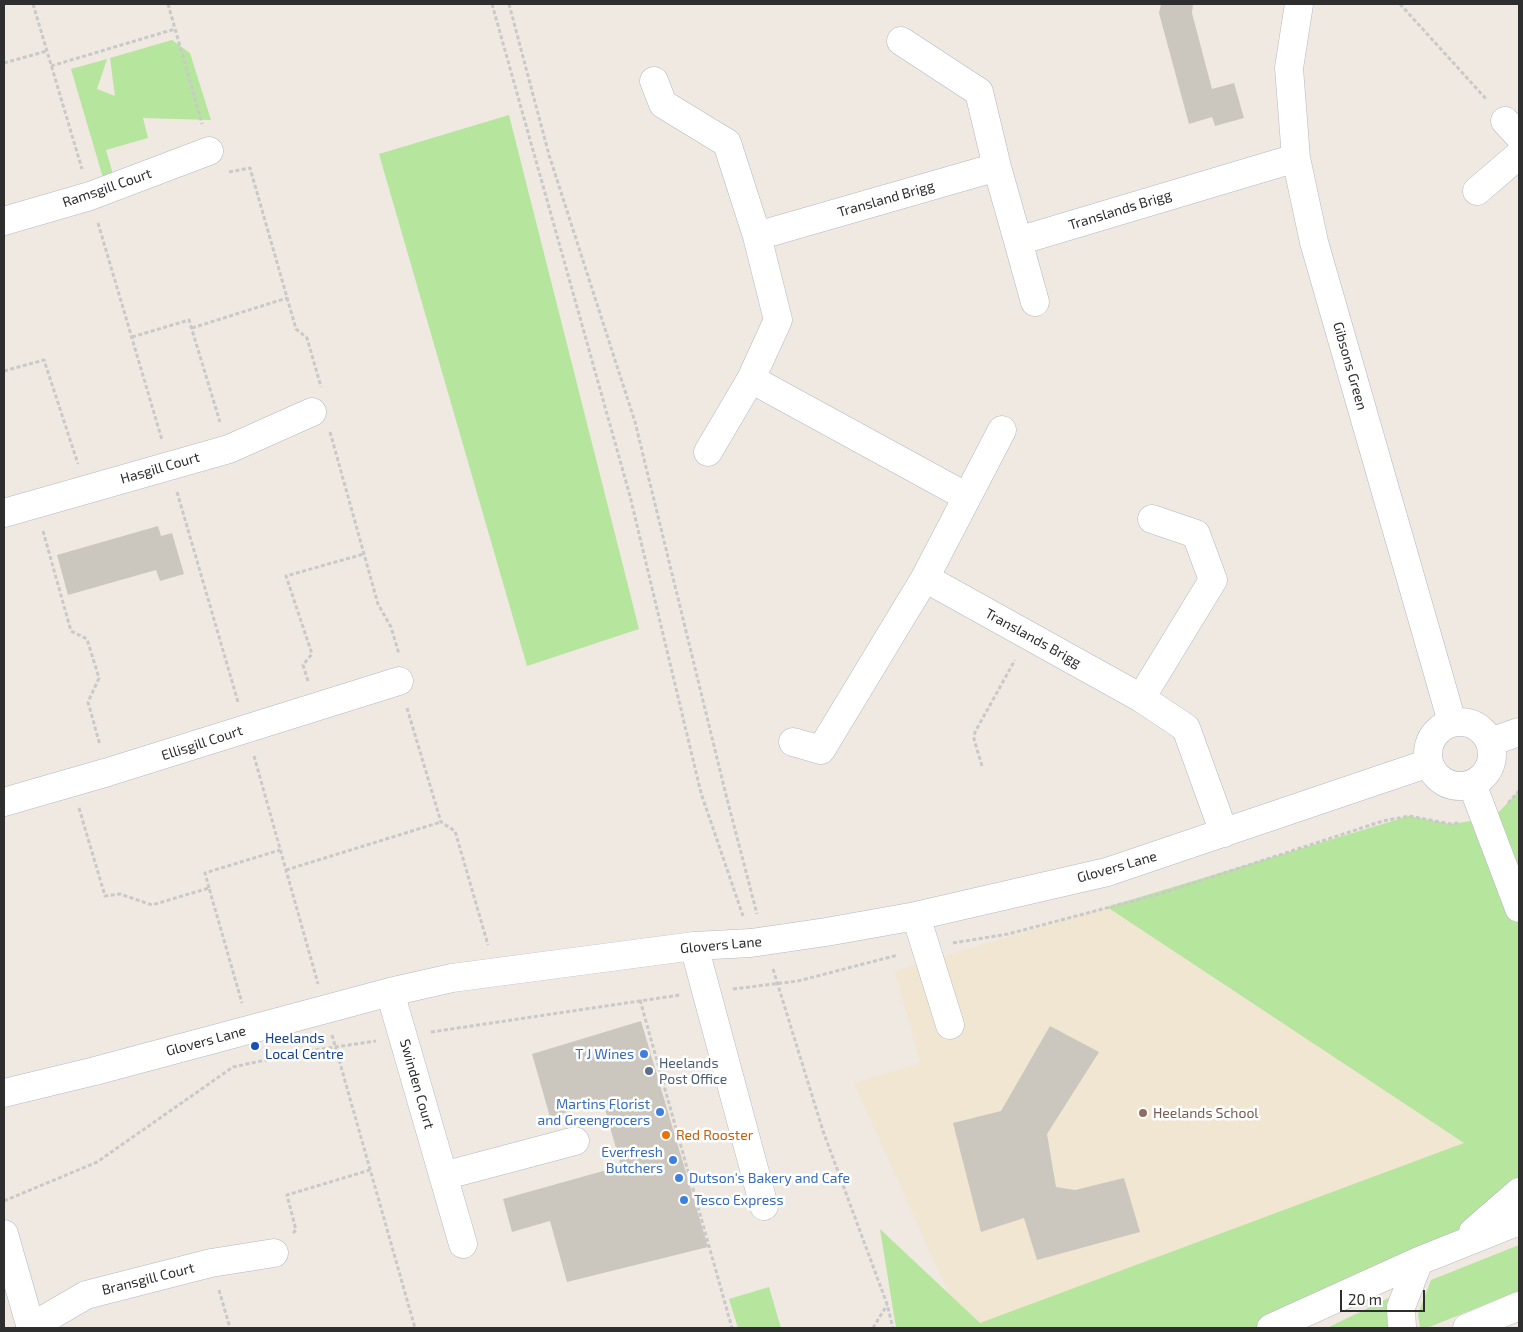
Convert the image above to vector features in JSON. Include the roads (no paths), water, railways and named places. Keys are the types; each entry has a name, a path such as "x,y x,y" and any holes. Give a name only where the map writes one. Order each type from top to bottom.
{"street":[{"name":"Gibsons Green","path":"1299,4 1289,68 1296,158 1314,242 1452,722"},
{"path":"901,41 979,92 997,167 1035,302"},
{"path":"654,81 663,104 727,143 757,236 778,320 751,379 708,452"},
{"name":"Ramsgill Court","path":"4,221 90,196 209,151"},
{"path":"1478,191 1519,155"},
{"name":"Translands Brigg","path":"1018,241 1296,158"},
{"name":"Transland Brigg","path":"757,236 997,167"},
{"path":"751,379 967,497"},
{"name":"Hasgill Court","path":"4,513 229,449 312,412"},
{"path":"793,742 821,750 925,578 1002,430"},
{"path":"1141,698 1213,580 1196,534 1152,519"},
{"name":"Translands Brigg","path":"925,578 1141,698 1186,728 1224,833"},
{"name":"Ellisgill Court","path":"4,802 108,772 399,681"},
{"path":"1452,722 1470,724 1478,728 1490,742 1491,762 1487,771 1472,784 1462,786 1451,785 1433,773 1429,763 1427,753 1429,742 1442,726 1452,722"},
{"path":"1490,742 1519,732"},
{"name":"Glovers Lane","path":"4,1093 390,992 452,978 694,946 758,942 916,916 1107,872 1429,763"},
{"path":"1472,784 1519,908"},
{"path":"916,916 950,1025"},
{"path":"694,946 764,1206"},
{"name":"Swinden Court","path":"390,992 462,1244"},
{"path":"443,1176 575,1141"},
{"path":"1457,1246 1519,1192"},
{"path":"1271,1328 1419,1261 1519,1221"},
{"path":"4,1234 31,1328"},
{"name":"Bransgill Court","path":"31,1328 86,1295 211,1263 274,1253"},
{"path":"1402,1328 1401,1306 1419,1261"},
{"path":"1467,1328 1519,1306"}],"place":[{"name":"Heelands Local Centre","path":"255,1046"},
{"name":"T J Wines","path":"644,1054"},
{"name":"Heelands Post Office","path":"649,1071"},
{"name":"Martins Florist and Greengrocers","path":"660,1112"},
{"name":"Heelands School","path":"1143,1113"},
{"name":"Red Rooster","path":"666,1135"},
{"name":"Everfresh Butchers","path":"673,1160"},
{"name":"Dutson's Bakery and Cafe","path":"679,1178"},
{"name":"Tesco Express","path":"684,1200"}]}
